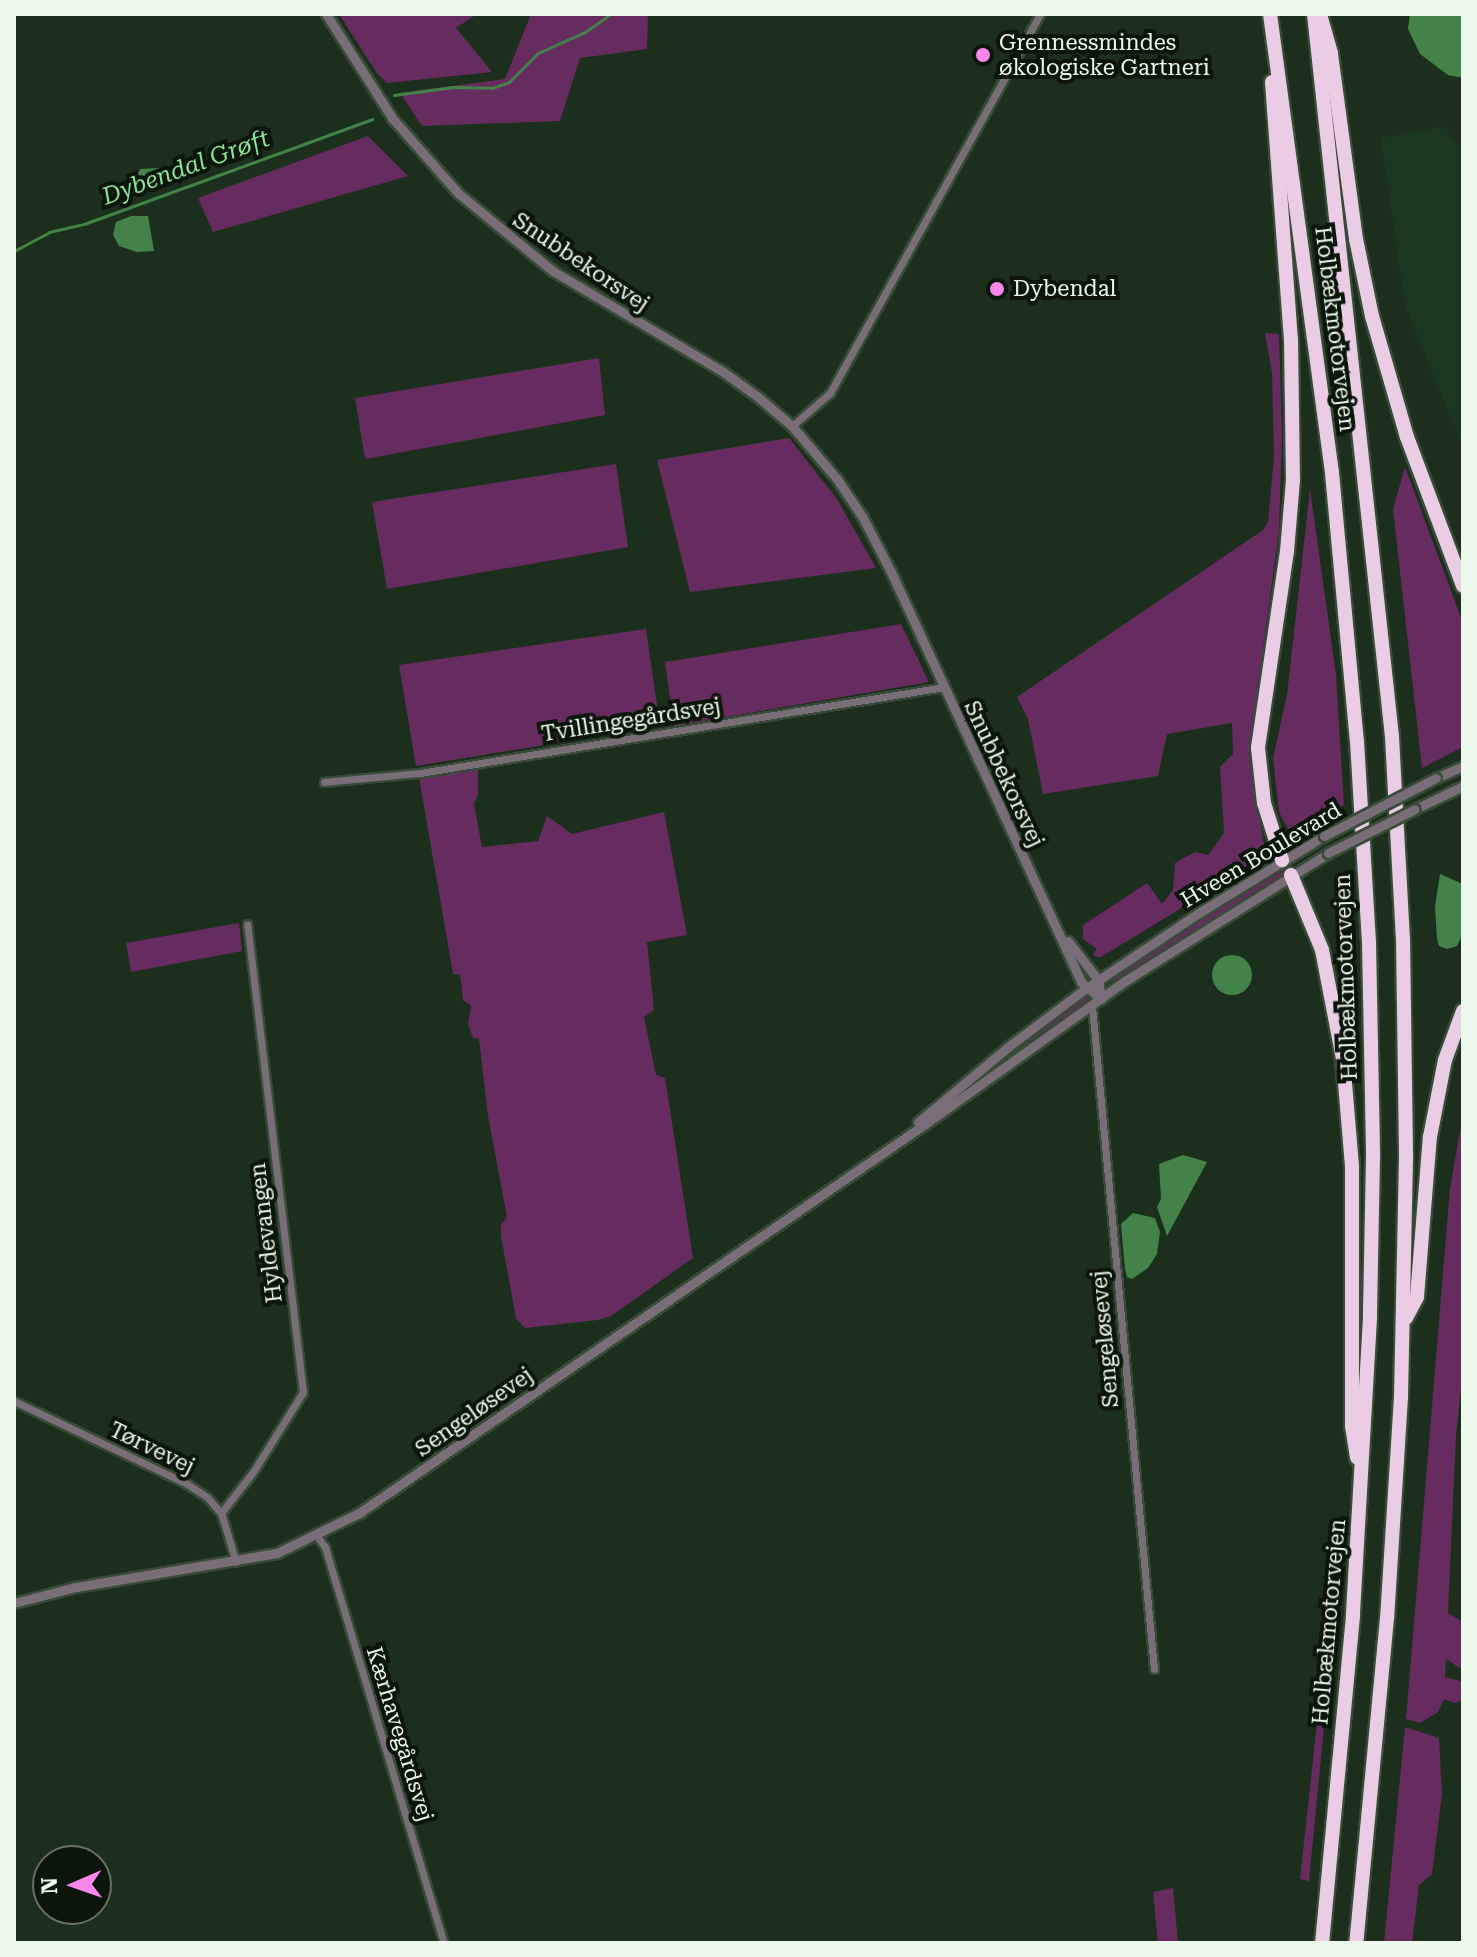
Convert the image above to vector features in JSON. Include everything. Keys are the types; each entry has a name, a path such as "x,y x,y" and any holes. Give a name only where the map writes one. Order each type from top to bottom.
{"highway":[{"path":"1317,14 1331,54 1356,239 1372,316 1407,437 1463,586"},
{"name":"Holbækmotorvejen","path":"1317,14 1392,737 1403,938 1404,1322 1387,1618 1356,1943"},
{"path":"1270,18 1273,121 1291,339 1293,480 1287,551 1258,748 1264,803 1282,860"},
{"name":"Holbækmotorvejen","path":"1270,18 1332,473 1357,741 1369,942 1373,1157 1362,1485 1353,1616 1322,1943"},
{"path":"1291,875 1322,950 1343,1059 1352,1167 1352,1426 1362,1485"},
{"path":"1404,1322 1417,1297 1433,1121 1445,1060 1463,1011"}],"street":[{"name":"Snubbekorsvej","path":"326,14 393,119 468,202 553,271 722,371 792,426 837,479 863,518 1061,932 1085,989"},
{"path":"792,426 830,393 1040,14"},
{"name":"Tvillingegårdsvej","path":"324,782 420,773 944,687"},
{"name":"Hveen Boulevard","path":"1085,989 1282,860 1463,766"},
{"name":"Hveen Boulevard","path":"1097,1003 1221,918 1328,853 1463,786"},
{"path":"1282,860 1291,875"},
{"name":"Hyldevangen","path":"221,1513 253,1472 303,1392 247,924"},
{"name":"Snubbekorsvej","path":"1061,932 1098,980 1097,1003"},
{"path":"1085,989 1097,1003"},
{"name":"Sengeløsevej","path":"904,1136 1008,1047 1085,989"},
{"name":"Sengeløsevej","path":"14,1603 76,1587 277,1553 359,1513 1097,1003 1154,1669"},
{"name":"Tørvevej","path":"14,1401 187,1484 207,1497 221,1513"},
{"path":"221,1513 236,1562"},
{"name":"Kærhavegårdsvej","path":"317,1536 325,1547 444,1943"}],"shaded area":[{"path":"339,14 477,14 456,28 492,72 387,83 376,72"},
{"path":"531,14 648,14 647,49 580,58 560,121 422,126 400,93 505,79"},
{"path":"1410,14 1459,14 1463,19 1463,78 1448,75 1420,54 1408,29"},
{"path":"1444,126 1463,153 1463,448 1405,305 1381,138"},
{"path":"368,136 408,176 213,232 198,198"},
{"path":"159,168 174,178 143,193 133,188 131,180 141,169"},
{"path":"131,216 148,216 154,251 137,252 119,246 113,235 116,222"},
{"path":"1265,333 1279,334 1282,434 1279,531 1249,753 1264,845 1255,863 1101,957 1096,957 1093,954 1097,949 1083,939 1083,925 1147,883 1162,904 1173,890 1175,863 1195,852 1208,855 1224,833 1220,767 1233,754 1232,723 1167,734 1158,776 1043,794 1028,719 1017,697 1263,530 1268,522 1274,456 1272,373"},
{"path":"599,358 605,415 365,459 355,398"},
{"path":"789,438 837,499 876,568 690,592 657,460"},
{"path":"616,464 628,547 387,589 372,502"},
{"path":"1405,467 1463,623 1463,747 1422,768 1393,509"},
{"path":"1310,489 1336,675 1344,805 1292,836 1279,812 1273,758 1287,695"},
{"path":"901,624 929,682 674,726 665,662"},
{"path":"646,629 660,726 416,766 399,665"},
{"path":"478,767 478,795 474,804 482,847 538,841 547,816 572,834 664,812 687,935 647,942 654,1010 644,1017 656,1075 665,1078 693,1258 611,1316 598,1320 525,1328 516,1318 501,1236 501,1225 507,1217 488,1116 479,1039 473,1038 468,1024 471,1006 463,1000 460,974 453,974 419,777"},
{"path":"1280,867 1286,872 1130,973 1110,982 1108,980"},
{"path":"1440,874 1463,884 1463,934 1457,946 1447,949 1439,946 1437,939 1435,906"},
{"path":"239,923 242,951 131,972 126,943"},
{"path":"1232,955 1246,961 1252,975 1246,989 1232,995 1218,989 1212,975 1218,961"},
{"path":"1083,996 1089,998 1086,1003 932,1114"},
{"path":"1463,1114 1463,1371 1456,1435 1448,1613 1463,1622 1463,1670 1446,1659 1445,1677 1463,1682 1463,1700 1454,1703 1444,1699 1438,1712 1420,1723 1406,1719 1450,1189"},
{"path":"1183,1155 1207,1162 1167,1236 1157,1207 1161,1199 1159,1164"},
{"path":"1133,1213 1155,1218 1160,1232 1157,1254 1148,1268 1132,1279 1127,1277 1125,1269 1121,1224"},
{"path":"1328,1623 1334,1624 1309,1881 1300,1879"},
{"path":"1405,1727 1439,1738 1442,1794 1432,1874 1419,1885 1412,1943 1384,1943"},
{"path":"1173,1888 1178,1943 1158,1943 1153,1892"}],"waterway":[{"name":"Dybendal Grøft","path":"394,95 453,87 492,88 509,82 538,53 585,32 611,14"},
{"name":"Dybendal Grøft","path":"14,251 49,232 84,224 372,119"}],"place":[{"name":"Grennessmindes økologiske Gartneri","path":"983,55"},
{"name":"Dybendal","path":"997,289"}]}
